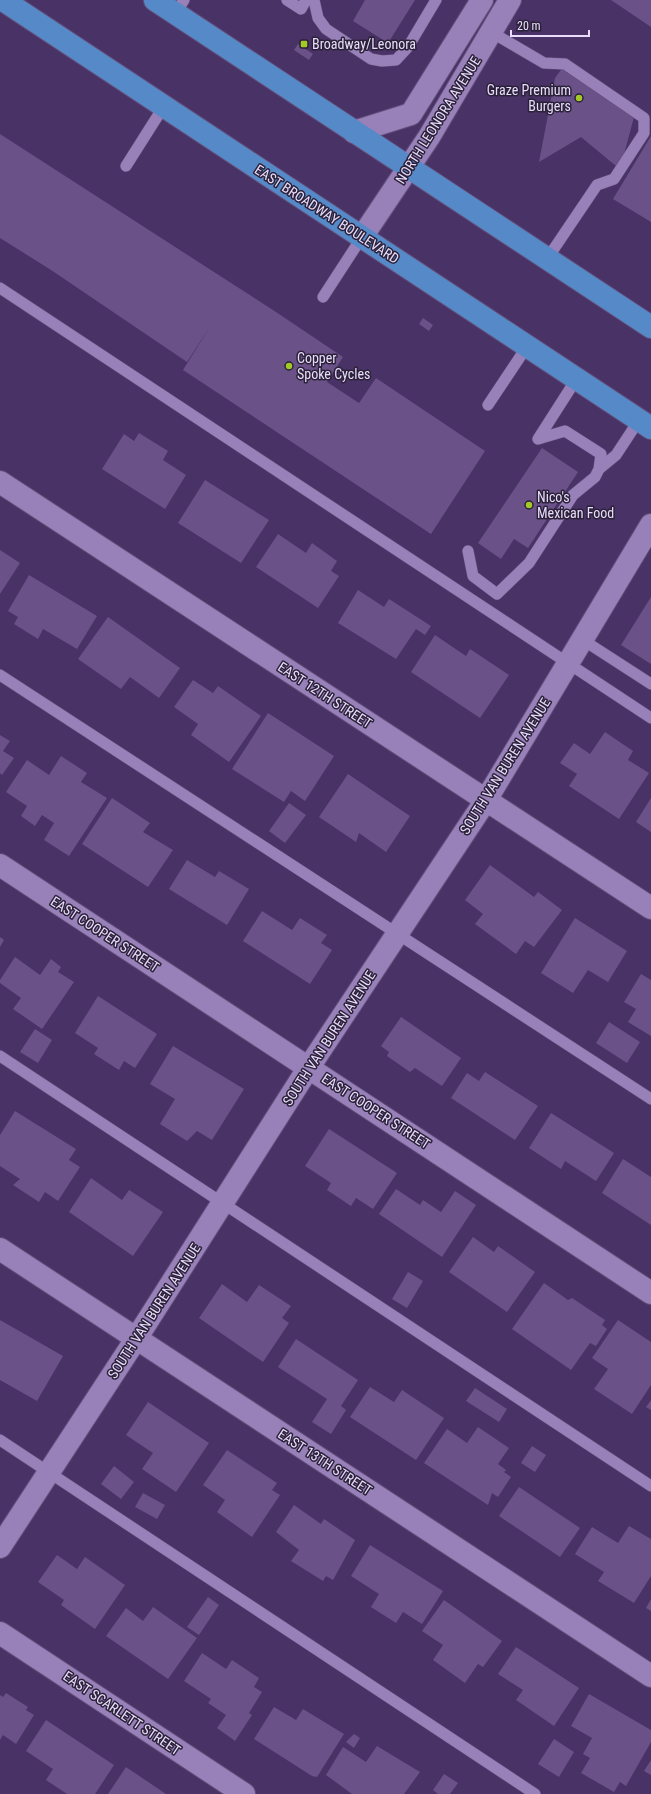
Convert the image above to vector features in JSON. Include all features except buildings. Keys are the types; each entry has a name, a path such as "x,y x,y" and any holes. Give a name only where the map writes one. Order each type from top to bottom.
{"main road":[{"path":"155,0 180,7 354,132 651,328"},
{"name":"EAST BROADWAY BOULEVARD","path":"4,4 164,106 645,424"}],"street":[{"name":"NORTH LEONORA AVENUE","path":"354,132 411,114 482,0"},
{"name":"NORTH LEONORA AVENUE","path":"362,237 409,169 510,0"},
{"path":"450,52 472,65"},
{"name":"EAST 12TH STREET","path":"0,482 651,908"},
{"name":"SOUTH VAN BUREN AVENUE","path":"0,1547 136,1339 309,1067 486,800 651,525"},
{"path":"635,553 651,537"},
{"name":"EAST COOPER STREET","path":"0,866 309,1067 651,1293"},
{"name":"EAST 13TH STREET","path":"0,1249 651,1676"},
{"name":"EAST SCARLETT STREET","path":"0,1633 244,1794"}],"lane":[{"path":"287,0 301,9 306,0"},
{"path":"314,0 318,18 326,30 371,58 382,61 396,60 408,47 436,0"},
{"path":"491,32 544,63 565,64 644,118 644,133 614,179 597,185 547,259"},
{"path":"126,166 164,106"},
{"path":"323,297 362,237"},
{"path":"0,288 651,718"},
{"path":"488,405 528,346"},
{"path":"468,551 473,576 497,594 529,563 573,494 595,477 599,469 601,454 565,431 538,439 576,378"},
{"path":"599,469 616,455 645,424"},
{"path":"583,640 651,684"},
{"path":"0,675 651,1099"},
{"path":"0,1056 651,1486"},
{"path":"0,1440 535,1794"}],"place":[{"name":"Broadway/Leonora","path":"304,44"},
{"name":"Graze Premium Burgers","path":"579,98"},
{"name":"Copper Spoke Cycles","path":"289,366"},
{"name":"Nico's Mexican Food","path":"529,505"}]}
